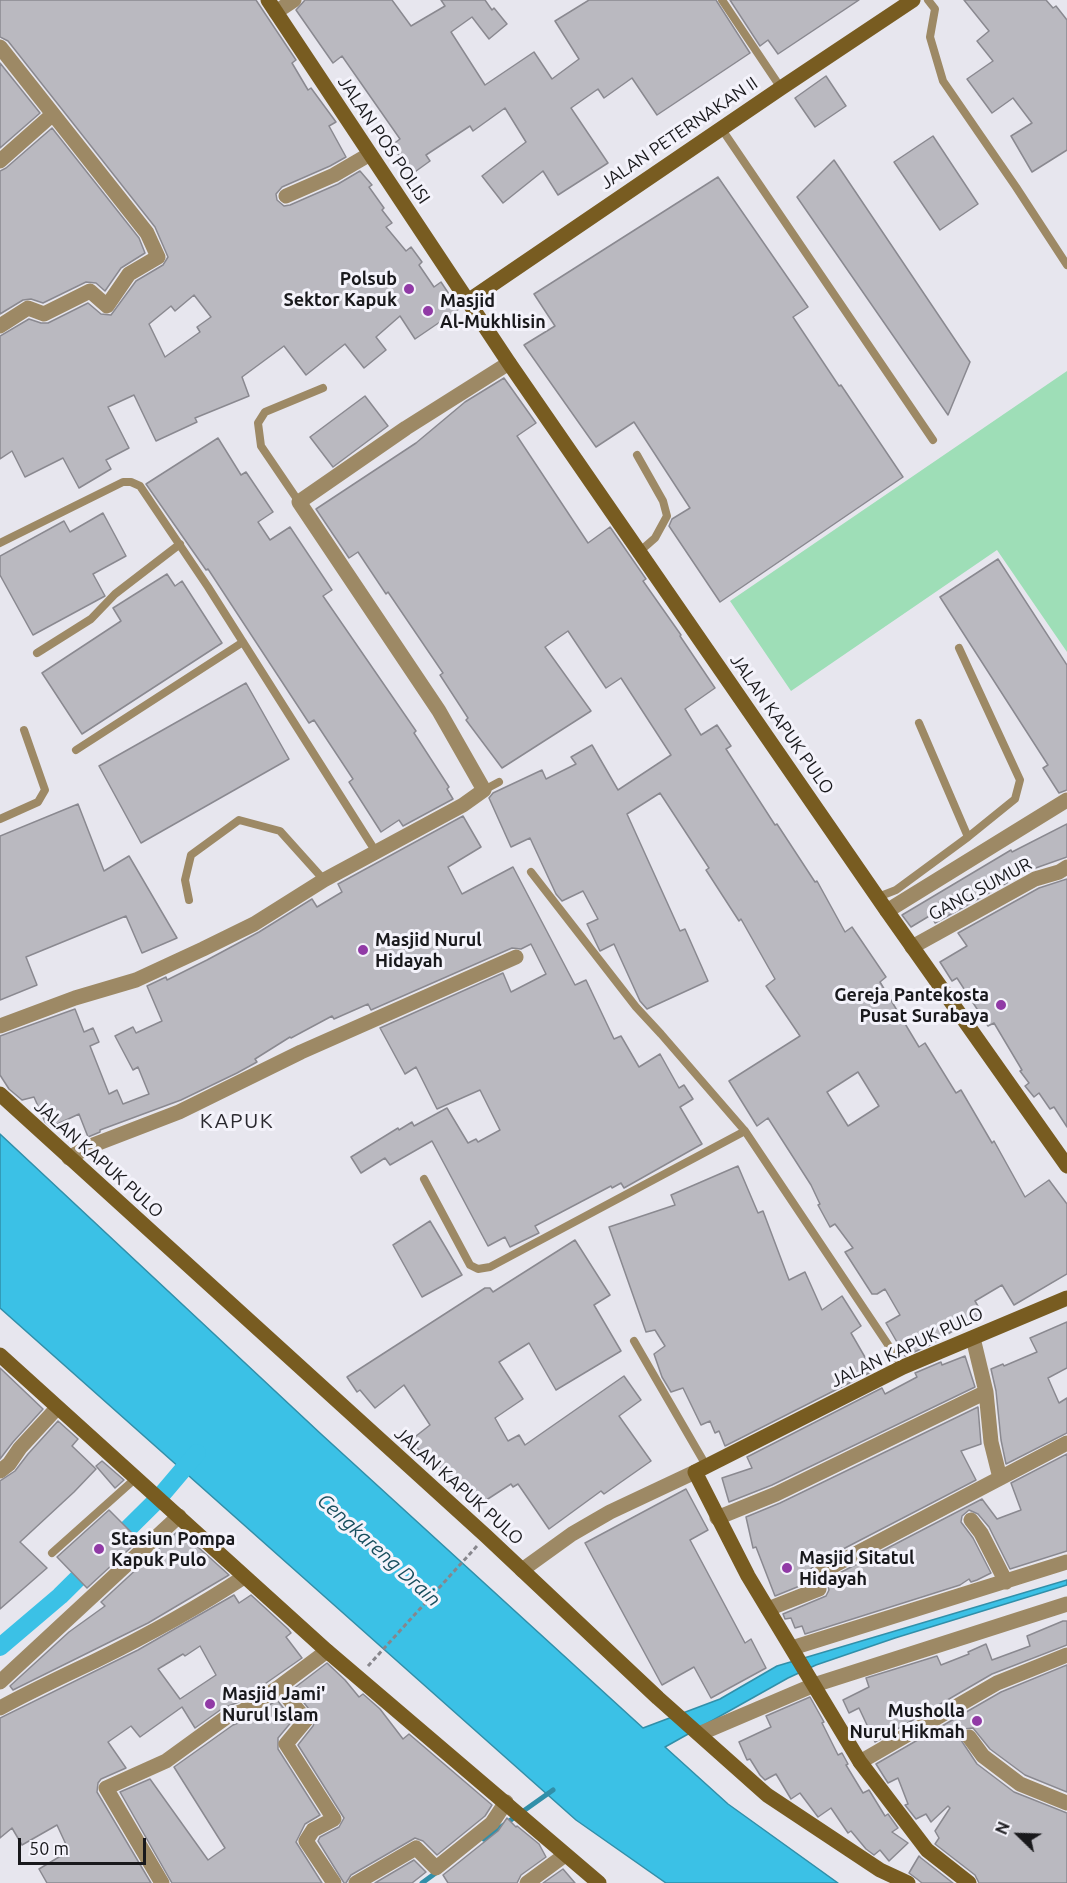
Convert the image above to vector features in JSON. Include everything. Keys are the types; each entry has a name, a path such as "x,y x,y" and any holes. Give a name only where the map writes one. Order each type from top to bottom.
{"street":[{"path":"272,6 294,0"},
{"name":"JALAN PETERNAKAN II","path":"468,301 913,0"},
{"name":"JALAN POS POLISI","path":"272,6 468,301"},
{"path":"0,47 147,233 158,257 129,274 106,306 90,291 44,314 28,308 0,326"},
{"path":"0,161 53,114"},
{"path":"286,196 334,175 370,154"},
{"name":"JALAN KAPUK PULO","path":"468,301 887,911 1067,1166"},
{"path":"0,1026 75,998 136,980 254,924 324,880 464,805 484,790 439,711 299,502 406,428 509,363"},
{"path":"887,911 1067,800"},
{"name":"GANG SUMUR","path":"912,947 1035,879 1059,872 1067,867"},
{"path":"69,1158 88,1147 179,1112 301,1052 516,957"},
{"name":"JALAN KAPUK PULO","path":"0,1094 767,1795 880,1870 908,1883"},
{"name":"JALAN KAPUK PULO","path":"701,1470 903,1367 1067,1298"},
{"path":"973,1338 986,1392 991,1442 1000,1478"},
{"path":"0,1355 327,1651 599,1883"},
{"path":"717,1518 776,1494 986,1392"},
{"path":"0,1471 9,1464 20,1448 57,1408"},
{"path":"768,1609 819,1589 815,1577 1067,1443"},
{"path":"522,1570 572,1534 610,1512 701,1470 717,1518 768,1609 860,1762 927,1850 969,1883"},
{"path":"0,1682 175,1512"},
{"path":"971,1520 981,1533 1006,1581"},
{"path":"795,1653 1067,1562"},
{"path":"0,1708 98,1660 215,1596 244,1577"},
{"path":"697,1733 810,1678 1067,1604"},
{"path":"162,1883 106,1788 166,1761 228,1716 243,1711 279,1687 327,1651"},
{"path":"860,1762 997,1683 1067,1655"},
{"path":"279,1687 306,1720 286,1744 334,1819 313,1830 306,1841 334,1883"},
{"path":"969,1737 983,1756 1020,1784 1067,1803"},
{"path":"356,1883 416,1848 436,1868 492,1823 516,1811"},
{"path":"531,1880 566,1855"}],"lane":[{"path":"722,0 780,88"},
{"path":"928,0 934,9 930,37 943,81 1067,266"},
{"path":"721,128 933,440"},
{"path":"299,502 261,446 258,423 266,412 323,388"},
{"path":"636,455 663,501 667,516 655,538 639,552"},
{"path":"0,543 123,482 131,482 140,486 180,544 376,852"},
{"path":"37,653 91,619 116,594 180,544"},
{"path":"76,750 243,642"},
{"path":"878,897 896,890 1015,799 1020,780 959,648"},
{"path":"919,723 968,837"},
{"path":"0,819 38,802 45,790 24,730"},
{"path":"484,790 499,782"},
{"path":"189,900 185,880 192,855 239,819 280,831 324,880"},
{"path":"531,872 636,1007 746,1131 903,1367"},
{"path":"424,1179 470,1264 478,1269 490,1266 579,1221 746,1131"},
{"path":"634,1341 701,1470"},
{"path":"52,1553 139,1481"}],"path":[{"path":"372,1661 468,1556"}],"green space":[{"path":"1067,371 1067,652 997,550 791,691 730,601"}],"water":[{"name":"Cengkareng Drain","path":"0,1134 321,1434 643,1728 720,1699 777,1666 1067,1580 1067,1585 816,1665 788,1678 665,1747 728,1804 838,1883 666,1883 576,1820 0,1308"}],"building":[{"path":"0,0 256,0 296,60 292,63 308,90 311,88 336,122 329,126 346,157 282,187 276,194 277,200 284,206 290,205 338,184 360,171 372,185 369,187 392,223 386,227 406,251 411,247 422,262 419,265 434,287 441,282 459,309 415,339 400,316 376,337 386,350 364,368 345,344 306,375 284,346 242,377 249,396 195,418 197,422 156,441 134,395 108,407 129,448 106,460 111,469 79,488 63,458 25,477 12,451 0,459 0,336 29,319 48,323 88,303 101,314 111,315 136,281 163,265 168,257 155,227 8,41 0,37","holes":["194,295 211,317 197,327 200,332 165,357 149,324 171,306 175,311"]},
{"path":"305,0 392,0 411,26 445,6 441,0 485,0 507,24 489,39 472,17 451,32 485,85 534,52 552,79 579,59 555,21 589,0 716,0 750,53 657,115 632,78 604,98 598,89 571,108 608,163 558,195 543,171 503,203 482,176 526,142 505,108 473,131 470,126 426,155 430,161 412,174 392,145 400,139 342,56 333,63 296,10"},
{"path":"730,0 859,0 778,54 768,40 760,46"},
{"path":"964,0 1046,0 1053,8 1056,6 1067,20 1067,150 1032,172 1011,136 1032,123 1013,98 992,113 967,79 993,61 977,41 989,31"},
{"path":"0,63 40,113 0,148"},
{"path":"826,76 846,106 815,127 795,98"},
{"path":"52,128 139,238 145,253 121,268 105,291 96,283 86,282 43,303 31,299 23,300 0,314 0,171"},
{"path":"933,136 978,204 940,230 894,162"},
{"path":"834,160 970,362 948,415 797,197"},
{"path":"718,177 808,307 793,317 903,477 720,602 669,526 672,519 690,508 634,422 596,447 524,345 555,326 534,294"},
{"path":"504,378 536,423 517,436 588,543 610,527 646,579 643,581 715,688 685,709 701,735 717,725 731,746 726,749 775,825 777,824 815,882 817,881 845,932 852,927 886,977 880,982 919,1047 925,1043 956,1093 961,1090 992,1143 994,1141 1025,1197 1049,1180 1067,1204 1067,1274 1014,1305 1002,1285 975,1301 982,1313 930,1345 905,1356 886,1323 900,1315 885,1289 872,1294 845,1252 853,1248 835,1224 830,1227 818,1205 820,1204 811,1185 768,1118 757,1126 729,1081 800,1036 766,986 775,979 741,919 739,921 706,870 709,868 660,793 627,814 680,931 685,929 708,981 647,1009 640,1001 614,944 600,951 587,924 598,919 583,891 562,901 556,894 530,838 511,847 489,798 493,793 542,770 546,779 576,764 571,757 592,745 618,790 671,755 621,678 606,688 568,631 545,647 591,711 502,768 466,720 468,718 440,675 443,673 388,592 386,594 358,552 349,558 316,509 416,443 465,402","holes":["858,1072 879,1106 848,1126 827,1092"]},
{"path":"365,396 388,426 333,467 310,437"},
{"path":"218,438 241,475 246,472 273,512 258,522 270,540 290,527 332,590 323,596 416,731 414,733 449,787 447,789 453,799 403,826 399,820 381,832 349,782 353,779 314,720 309,723 208,569 206,570 146,484"},
{"path":"103,513 126,556 93,574 105,596 33,635 0,575 0,556 64,521 70,532"},
{"path":"998,559 1067,665 1067,790 1059,793 1043,768 1048,765 940,597"},
{"path":"167,574 175,586 182,581 222,643 82,734 42,673 121,621 113,608"},
{"path":"246,683 289,759 141,843 99,766"},
{"path":"78,804 104,871 129,856 177,938 142,953 126,916 26,957 37,985 0,1000 0,836"},
{"path":"463,816 481,847 448,867 462,894 513,867 575,985 586,980 614,1039 621,1036 639,1067 660,1054 679,1088 684,1085 693,1099 680,1107 702,1144 624,1188 621,1183 612,1188 611,1186 535,1226 539,1233 510,1247 505,1237 488,1246 432,1141 390,1165 385,1158 361,1173 351,1157 398,1128 399,1130 412,1122 414,1126 447,1108 468,1143 476,1139 478,1142 500,1130 480,1090 437,1109 416,1067 405,1074 380,1028 503,973 511,992 546,974 531,944 521,949 512,948 371,1010 368,1004 334,1019 332,1016 290,1037 255,1059 257,1062 237,1073 181,1100 100,1130 88,1137 79,1114 51,1127 45,1122 34,1097 22,1100 9,1089 0,1075 0,1036 75,1009 84,1032 93,1028 99,1042 90,1046 109,1094 117,1090 123,1104 149,1094 138,1067 133,1070 115,1036 133,1027 136,1033 162,1021 147,986 166,977 167,980 207,960 259,932 312,899 317,907 342,892 338,884"},
{"path":"1067,824 1067,857 1030,870 935,923 931,915 911,927 902,915 1011,850 1012,852"},
{"path":"1067,879 1067,1127 1054,1107 1050,1109 1039,1093 1034,1097 1025,1086 1029,1083 994,1023 988,1026 957,978 952,981 940,962 967,946 958,933 1039,888"},
{"path":"738,1166 758,1213 763,1211 789,1280 805,1272 822,1310 842,1296 861,1326 851,1333 873,1371 725,1446 719,1431 715,1433 710,1421 701,1425 683,1388 671,1392 662,1377 654,1354 665,1346 655,1330 646,1332 609,1227 675,1205 671,1195"},
{"path":"430,1221 462,1275 422,1297 393,1245"},
{"path":"575,1240 610,1295 594,1305 621,1351 556,1390 529,1343 499,1362 523,1399 495,1418 508,1441 519,1435 525,1445 624,1376 641,1400 619,1416 651,1461 604,1494 601,1491 549,1529 518,1484 513,1487 511,1484 477,1506 471,1496 468,1498 455,1476 450,1480 434,1460 430,1464 411,1440 430,1425 404,1385 375,1408 360,1390 357,1392 347,1377 485,1288 490,1288 493,1292"},
{"path":"1067,1322 1067,1368 1048,1378 1059,1403 1067,1398 1067,1433 1006,1464 991,1369 1037,1352 1030,1338"},
{"path":"965,1356 975,1387 772,1485 729,1502 722,1478 752,1468 747,1457 882,1388 885,1394 917,1377 915,1373 941,1362 942,1365"},
{"path":"0,1368 43,1409 0,1459"},
{"path":"978,1407 981,1444 961,1451 976,1480 820,1561 806,1573 807,1583 775,1596 756,1547 753,1548 746,1517 780,1503"},
{"path":"58,1421 78,1439 72,1446 96,1469 20,1542 47,1568 0,1609 0,1481 15,1471"},
{"path":"1067,1454 1067,1551 1010,1569 989,1527 978,1514 969,1510 962,1516 961,1522 973,1538 991,1573 971,1582 969,1579 960,1585 805,1634 802,1626 795,1628 791,1618 785,1619 783,1614 826,1596 829,1590 827,1581 830,1578 982,1499 997,1519 1021,1510 1011,1483"},
{"path":"102,1461 124,1480 115,1488 96,1466"},
{"path":"686,1489 708,1530 690,1540 745,1643 751,1639 766,1668 711,1698 694,1667 662,1685 585,1543"},
{"name":"Stasiun Pompa Kapuk Pulo","path":"109,1510 139,1540 87,1588 57,1557"},
{"path":"179,1530 229,1575 148,1623 13,1690 10,1686 69,1632 105,1606 101,1602"},
{"path":"234,1595 239,1603 251,1595 288,1629 291,1633 286,1637 302,1658 239,1702 223,1708 195,1728 182,1707 140,1737 131,1726 108,1742 126,1768 101,1779 97,1792 151,1883 47,1883 39,1869 69,1851 57,1825 22,1845 12,1828 0,1838 0,1718 138,1650","holes":["200,1646 216,1675 180,1699 158,1669"]},
{"path":"1067,1621 1067,1645 992,1674 875,1742 859,1708 849,1713 843,1700 869,1687 866,1678 937,1656 941,1665 969,1654 968,1652 986,1644 992,1660 1030,1646 1027,1636"},
{"path":"327,1663 359,1697 363,1694 380,1709 403,1739 409,1734 492,1805 485,1816 437,1855 423,1841 415,1838 351,1875 344,1883 318,1841 320,1837 339,1827 344,1818 298,1745 313,1726 316,1718 293,1689"},
{"path":"1067,1665 1067,1792 1025,1775 990,1749 973,1728 964,1729 959,1737 977,1764 1014,1792 1067,1813 1067,1883 979,1883 975,1875 935,1844 939,1838 935,1831 950,1808 948,1806 931,1822 926,1814 916,1819 905,1805 908,1804 898,1778 888,1783 876,1764 1001,1692"},
{"path":"810,1697 838,1755 842,1753 848,1764 846,1765 863,1793 869,1790 885,1816 888,1814 898,1828 892,1832 908,1843 889,1861 880,1850 874,1855 851,1831 848,1833 831,1808 818,1817 800,1793 791,1799 776,1774 765,1780 750,1759 747,1760 739,1742 771,1727 766,1716"},
{"path":"277,1700 293,1720 278,1738 278,1749 320,1815 305,1824 296,1842 322,1883 172,1883 120,1792 150,1779 208,1860 225,1848 174,1767 233,1725 248,1719"},
{"path":"507,1818 539,1844 546,1857 521,1875 517,1883 448,1883 443,1875 498,1831"},
{"path":"919,1856 953,1883 922,1883 909,1873"},
{"path":"414,1860 426,1872 412,1883 375,1883"},
{"path":"563,1869 575,1883 543,1883"}],"waterway":[{"path":"0,1647 60,1596 158,1499 197,1453"},
{"path":"484,1839 553,1790"},
{"path":"422,1883 437,1872"}],"place":[{"name":"Polsub Sektor Kapuk","path":"409,289"},
{"name":"Masjid Al-Mukhlisin","path":"428,311"},
{"name":"Masjid Nurul Hidayah","path":"363,950"},
{"name":"Gereja Pantekosta Pusat Surabaya","path":"1001,1005"},
{"name":"Stasiun Pompa Kapuk Pulo","path":"99,1549"},
{"name":"Masjid Sitatul Hidayah","path":"787,1568"},
{"name":"Masjid Jami' Nurul Islam","path":"210,1704"},
{"name":"Musholla Nurul Hikmah","path":"977,1721"}],"district":[{"name":"KAPUK","path":"237,1121"}]}
